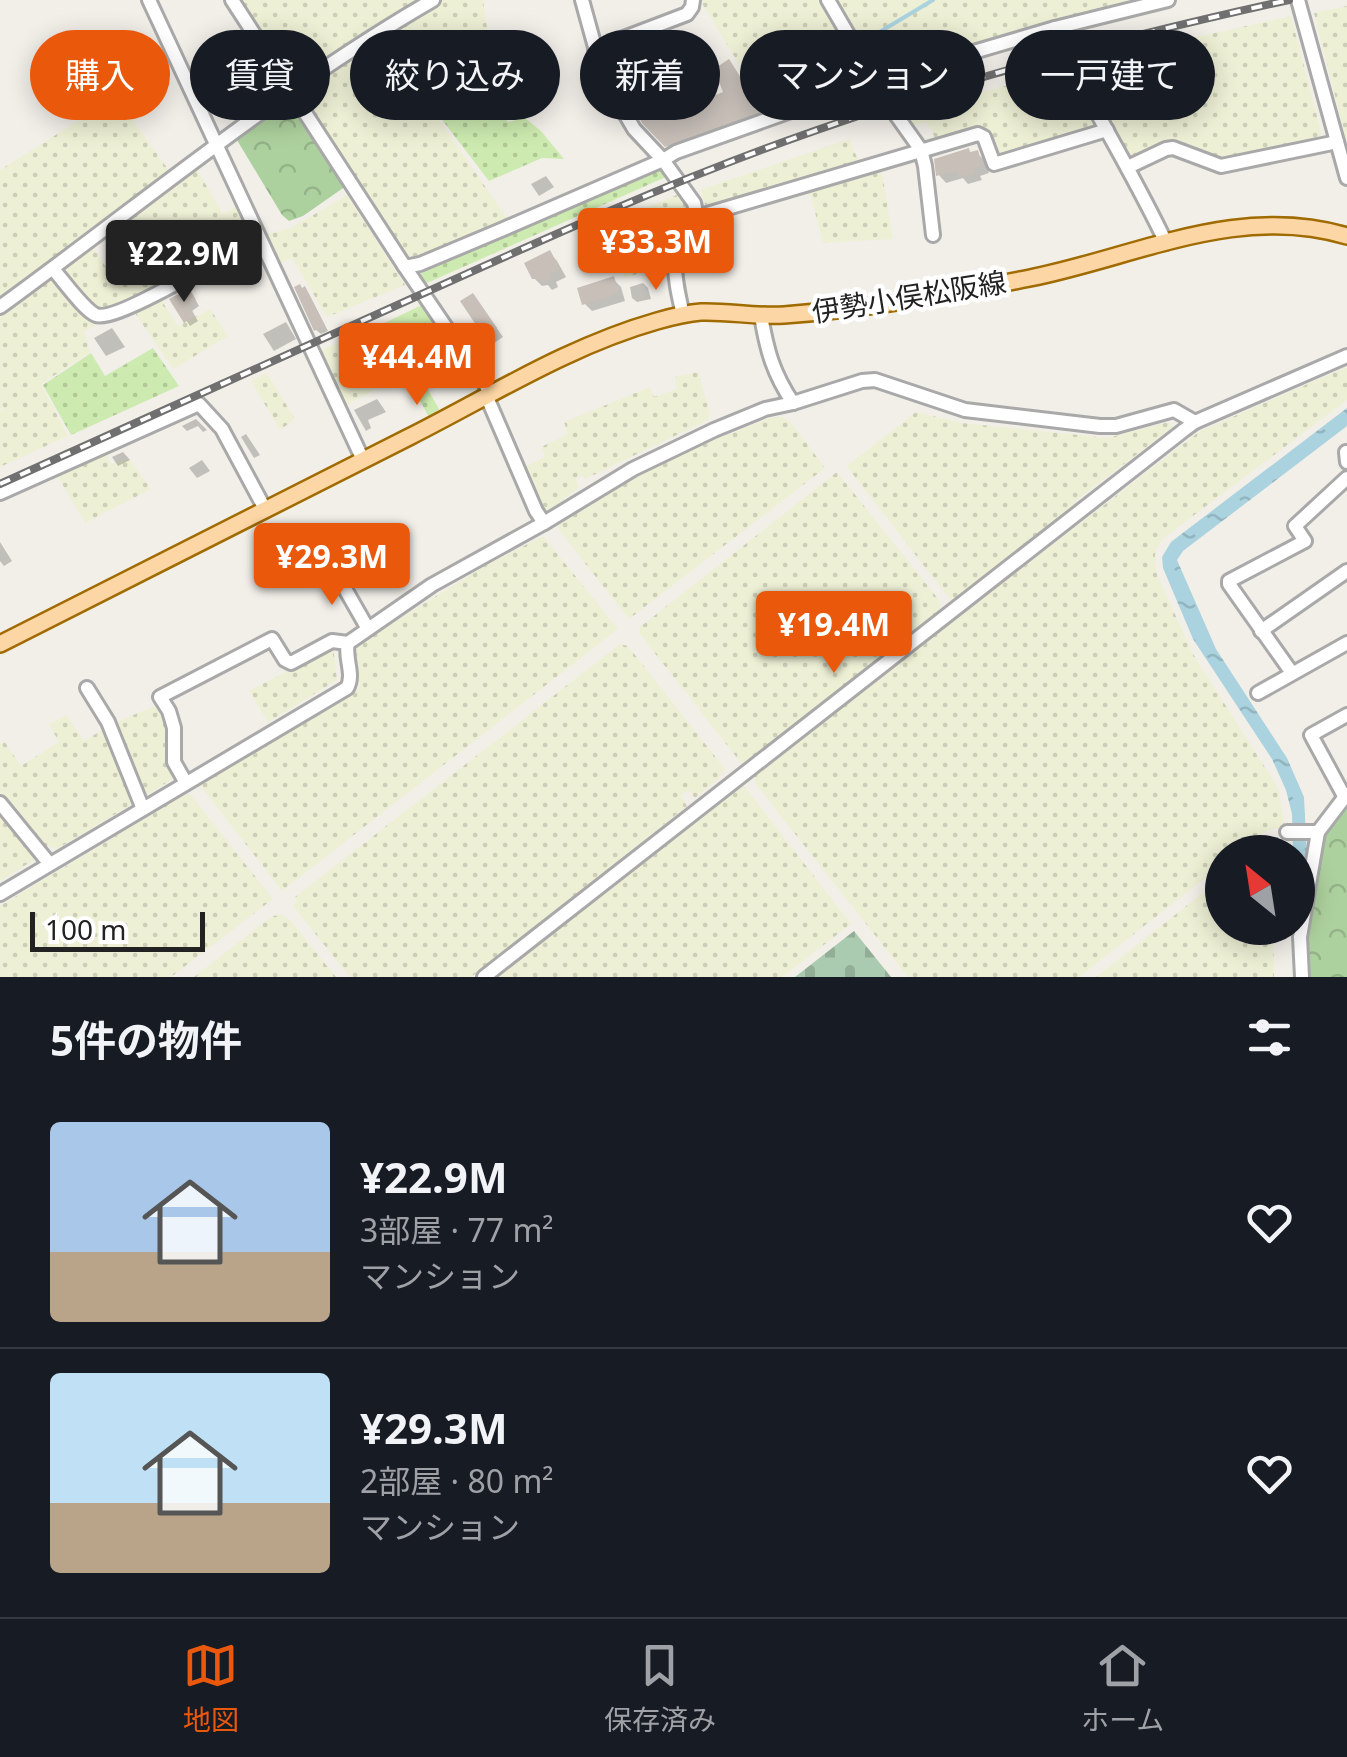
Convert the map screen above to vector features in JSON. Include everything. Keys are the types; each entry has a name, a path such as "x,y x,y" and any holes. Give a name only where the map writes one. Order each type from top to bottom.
{"main road":[{"name":"伊勢小俣松阪線","path":"0,644 439,422 488,393 633,328 683,315 716,312 761,316 865,306 975,288 1205,232 1264,225 1307,226 1347,236"}],"street":[{"path":"148,0 362,460"},
{"path":"232,0 252,30"},
{"path":"330,66 433,0"},
{"path":"582,0 590,30"},
{"path":"645,30 687,14 693,0"},
{"path":"828,0 845,30"},
{"path":"985,49 1168,0"},
{"path":"1298,0 1347,178"},
{"path":"1055,28 1166,243"},
{"path":"0,308 250,120"},
{"path":"311,120 488,393 544,523"},
{"path":"629,120 694,203 698,217"},
{"path":"405,267 453,250 676,152 766,120"},
{"path":"901,120 921,150 926,166 932,235"},
{"path":"683,315 677,288 676,248 679,236 698,217 978,134 984,137 994,164 1107,130"},
{"path":"1128,167 1173,148 1221,166 1337,142"},
{"path":"53,268 90,310 107,316 134,306 258,236"},
{"path":"761,316 767,352 777,379 794,403"},
{"path":"484,977 1195,422 1347,356"},
{"path":"0,894 347,688 351,681 348,643 432,585 633,469 765,409 876,380 965,410 1116,426 1174,410 1195,422"},
{"path":"0,494 199,404 222,429 265,509"},
{"path":"1346,452 1347,462"},
{"path":"1292,673 1229,584 1230,580 1306,541 1294,526 1347,478"},
{"path":"337,568 368,629"},
{"path":"1261,631 1347,571"},
{"path":"186,784 174,762 174,728 160,697 272,639 291,663 332,641 348,643"},
{"path":"1258,693 1347,643"},
{"path":"86,688 108,722 142,809"},
{"path":"1302,977 1300,936 1314,832 1346,795 1312,735 1347,715"},
{"path":"0,803 49,863"},
{"path":"1287,832 1314,832"}],"green space":[{"path":"239,0 483,0 487,30 350,30 350,120 439,120 509,221 416,260 404,256 318,120 330,120 330,30 259,30"},
{"path":"700,0 1143,0 1025,30 1005,30 1005,36 985,42 985,30 740,30 740,66"},
{"path":"1347,6 1347,143 1314,13"},
{"path":"1291,16 1321,132 1319,141 1222,161 1174,142 1131,156 1112,126 998,157 980,128 935,138 927,122 912,126 908,120 985,120 985,91 1005,86 1005,120 1215,120 1215,33"},
{"path":"79,120 133,120 170,172 0,301 0,170"},
{"path":"261,120 304,120 346,186 303,216 289,221 237,140"},
{"path":"442,120 527,120 564,159 542,158 489,181"},
{"path":"849,139 859,162 882,173 893,239 823,243 811,197 797,184 707,209 700,190"},
{"path":"196,168 223,214 236,207 251,238 84,332 90,352 41,384 68,436 0,467 0,412 5,408 0,410 0,317 93,247 111,275 133,264 117,228"},
{"path":"661,169 668,176 425,284 417,275"},
{"path":"679,194 689,213 672,263 624,278 607,224"},
{"path":"347,195 405,285 327,317 292,258 278,264 265,234 291,228"},
{"path":"158,295 178,326 210,309 228,336 173,369 135,313"},
{"path":"422,305 463,360 455,370 440,347 413,363 439,409 430,419 378,326"},
{"path":"374,327 387,345 379,357 390,382 346,405 321,350"},
{"path":"153,348 179,386 71,435 43,385 91,353 105,376"},
{"path":"1347,367 1347,400 1165,537 1155,555 1156,572 1193,654 1278,788 1285,826 1261,835 1205,835 1205,878 1079,977 908,977 755,783 756,773 1200,431"},
{"path":"698,372 710,413 708,420 585,479 582,475 576,478 579,488 542,515 523,468 545,457 541,447 568,434 564,422 650,387 654,397 677,389 675,377"},
{"path":"267,373 295,419 280,430 251,381"},
{"path":"916,412 962,423 1107,438 1169,422 1173,427 954,600 848,468"},
{"path":"772,417 783,417 792,424 825,468 629,619 557,526 644,473"},
{"path":"102,449 111,464 129,459 151,489 85,523 54,470"},
{"path":"837,472 939,600 940,608 741,763 639,633 640,627"},
{"path":"543,536 618,629 282,891 200,785 353,694 360,686 355,652 362,642 483,567"},
{"path":"620,644 628,646 725,769 718,779 695,798 688,790 681,796 687,806 471,977 350,977 293,906 297,902 295,897"},
{"path":"333,647 337,680 268,722 249,691"},
{"path":"155,706 164,721 167,761 174,778 144,797 114,723"},
{"path":"66,715 84,741 107,727 134,797 129,806 57,849 43,848 0,792 0,744 4,741 21,766 59,742 49,724"},
{"path":"739,786 745,787 851,924 782,977 496,977"},
{"path":"185,794 191,795 273,899 171,977 0,977 0,906"},
{"path":"1347,807 1347,977 1308,977 1307,945 1315,945 1315,875 1320,844"},
{"path":"0,814 37,858 0,881"},
{"path":"1205,891 1205,945 1273,945 1274,977 1096,977"},
{"path":"282,915 336,977 194,977 272,916"},
{"path":"854,931 891,977 795,977"}],"water":[{"path":"1347,408 1347,426 1183,551 1177,560 1216,649 1287,758 1304,797 1306,835 1293,835 1286,790 1272,759 1193,639 1163,568 1162,557 1171,542"}],"building":[{"path":"729,59 740,76 740,119 665,147 640,120 720,120 720,65"},
{"path":"969,148 970,152 978,150 982,165 974,168 976,173 958,177 956,171 936,176 934,159"},
{"path":"550,250 560,269 542,283 532,279 524,263"},
{"path":"614,276 619,293 582,305 577,288"},
{"path":"305,286 325,326 314,331 294,287"},
{"path":"189,288 196,300 189,305 195,316 184,323 169,299"},
{"path":"473,293 497,328 484,337 460,301"}],"waterway":[{"path":"883,30 933,0"},
{"path":"397,267 409,284"}],"railway":[{"path":"0,484 563,231 765,149 992,74 1289,0"}]}
